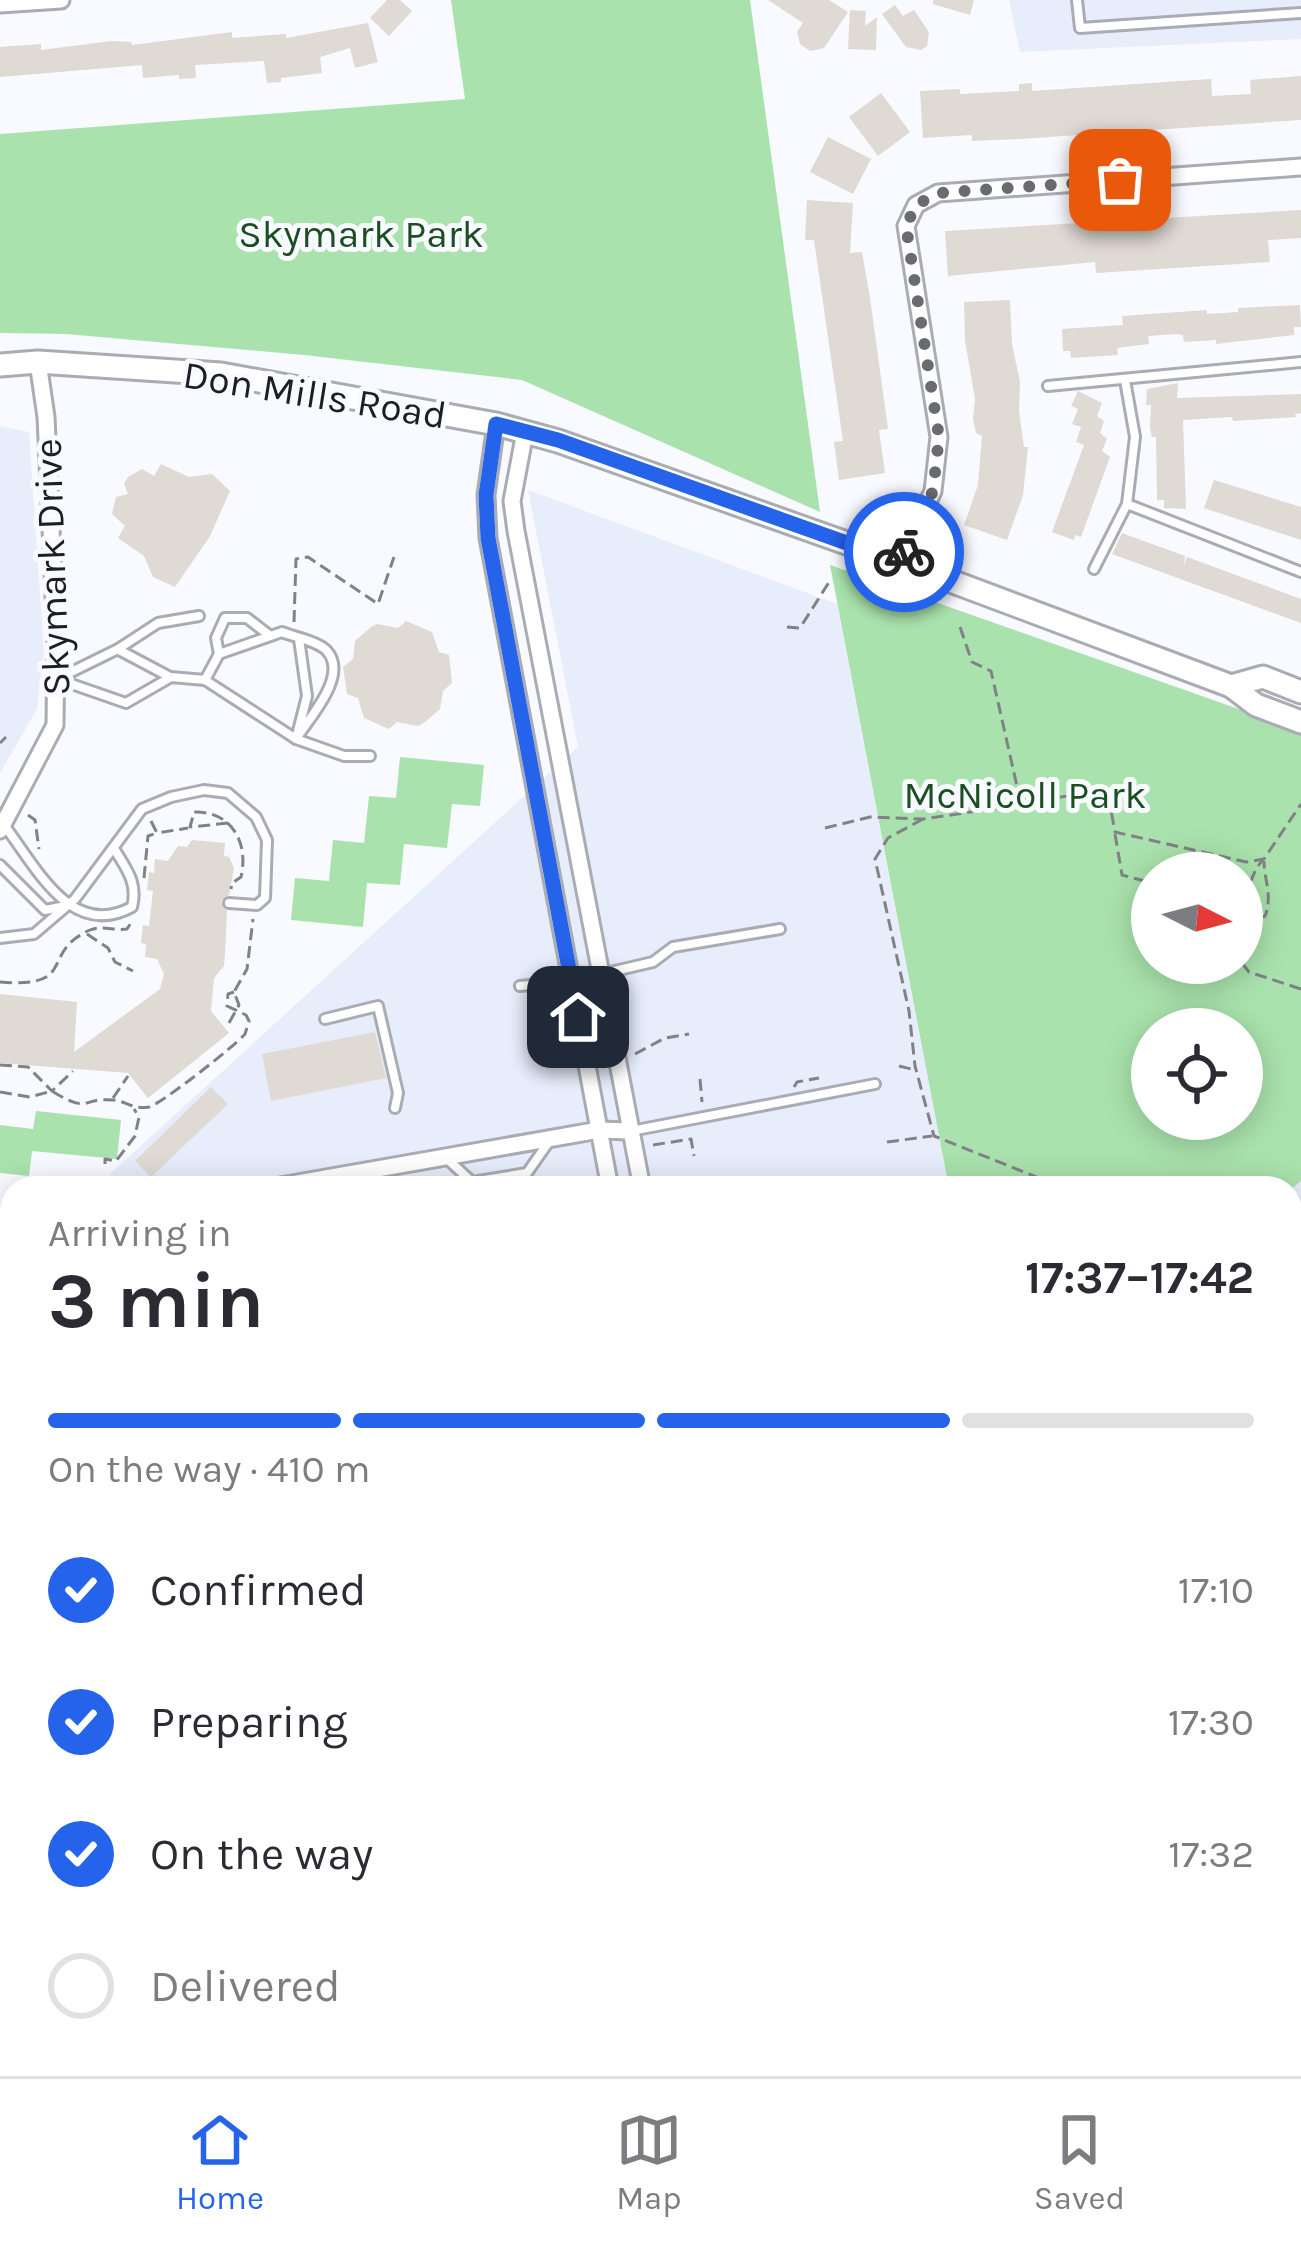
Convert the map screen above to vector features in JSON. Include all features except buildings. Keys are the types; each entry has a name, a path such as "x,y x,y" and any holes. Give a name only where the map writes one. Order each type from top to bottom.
{"main road":[{"name":"Don Mills Road","path":"0,365 38,362 221,374 496,424 558,440 1232,686 1256,705 1301,722"},
{"name":"Don Mills Road","path":"1232,686 1263,677 1301,692"}],"street":[{"path":"0,4 61,0"},
{"path":"900,562 933,491 939,437 906,226 916,205 938,193 1301,167"},
{"name":"Skymark Drive","path":"2,828 55,725 46,417 38,362"},
{"path":"496,424 486,495 488,538 608,1176"},
{"path":"525,432 512,502 639,1176"},
{"path":"334,1176 599,1130 630,1131"}],"lane":[{"path":"1077,0 1080,28 1301,13"},
{"path":"1255,0 1257,16"},
{"path":"1048,386 1301,362"},
{"path":"1094,569 1127,504 1135,437 1126,380"},
{"path":"1127,504 1301,572"},
{"path":"57,679 118,650 158,623 199,616"},
{"path":"205,680 219,655 216,638 225,618 247,618 270,636"},
{"path":"219,655 282,632 326,649 333,684 296,739"},
{"path":"296,739 307,696 297,638"},
{"path":"118,650 171,677 205,680 296,739 344,756 370,756"},
{"path":"57,679 126,703 171,677"},
{"path":"0,938 34,934 67,906 144,808 171,796 204,790 228,794 256,817 267,840 265,898 254,905 230,903"},
{"path":"2,828 67,906 88,916 111,918 131,907 136,891 133,880 115,850"},
{"path":"0,865 45,910 67,906"},
{"path":"520,986 572,981 653,962 673,947 780,929"},
{"path":"325,1019 378,1006 398,1093 395,1108"},
{"path":"630,1131 875,1084"},
{"path":"505,1176 527,1172 552,1138"},
{"path":"443,1156 465,1176"}],"path":[{"path":"297,638 296,559 308,557 378,604 394,557"},
{"path":"787,627 800,628 831,579"},
{"path":"960,627 972,662 991,671 1021,804"},
{"path":"0,743 6,737"},
{"path":"825,828 870,817 923,819 1106,789 1122,875 1131,877"},
{"path":"1114,832 1246,862 1264,859 1301,805"},
{"path":"144,808 158,832 227,823"},
{"path":"190,827 194,812 221,816 244,851 241,877 232,883 230,903"},
{"path":"26,814 35,820 40,862"},
{"path":"923,819 889,838 875,859 909,1011 916,1070 934,1136"},
{"path":"1263,917 1269,908 1270,884 1264,859"},
{"path":"227,1006 228,994 247,969 254,905"},
{"path":"86,932 108,948 115,962 134,971"},
{"path":"1263,976 1301,989"},
{"path":"229,1023 240,998 234,992"},
{"path":"0,1065 28,1067 52,1091 82,1106 112,1100 133,1108 165,1101 238,1042 249,1022 238,1008 216,1011"},
{"path":"636,1070 633,1055 664,1038 689,1034"},
{"path":"899,1066 916,1070"},
{"path":"0,1092 30,1097 52,1091 73,1072"},
{"path":"112,1100 128,1076"},
{"path":"700,1079 702,1104"},
{"path":"105,1164 105,1159 116,1161 135,1136 139,1117 133,1108"},
{"path":"887,1142 934,1136 1034,1176"},
{"path":"649,1145 691,1139 694,1156"}],"shaded area":[{"path":"1009,0 1301,0 1301,39 1020,52"},
{"path":"0,426 29,432 44,653 37,709 0,773"},
{"path":"528,490 837,604 947,1176 109,1176 111,1173 578,747"}],"green space":[{"name":"Skymark Park","path":"451,0 750,0 820,512 522,380 304,355 66,334 0,333 0,134 465,99"},
{"name":"McNicoll Park","path":"830,565 1301,731 1301,1176 947,1176"},
{"path":"400,757 484,765 480,806 452,804 447,848 404,844 400,885 367,883 363,927 291,920 295,878 329,881 333,840 364,843 369,796 396,798"},
{"path":"36,1111 121,1120 117,1159 32,1151 29,1176 0,1173 0,1125 33,1129"}],"way so far":[{"path":"904,552 933,491 939,437 906,226 916,205 938,193 1120,180"}],"route":[{"path":"578,1017 488,538 488,463 496,424 558,440 900,562 904,552"}]}
